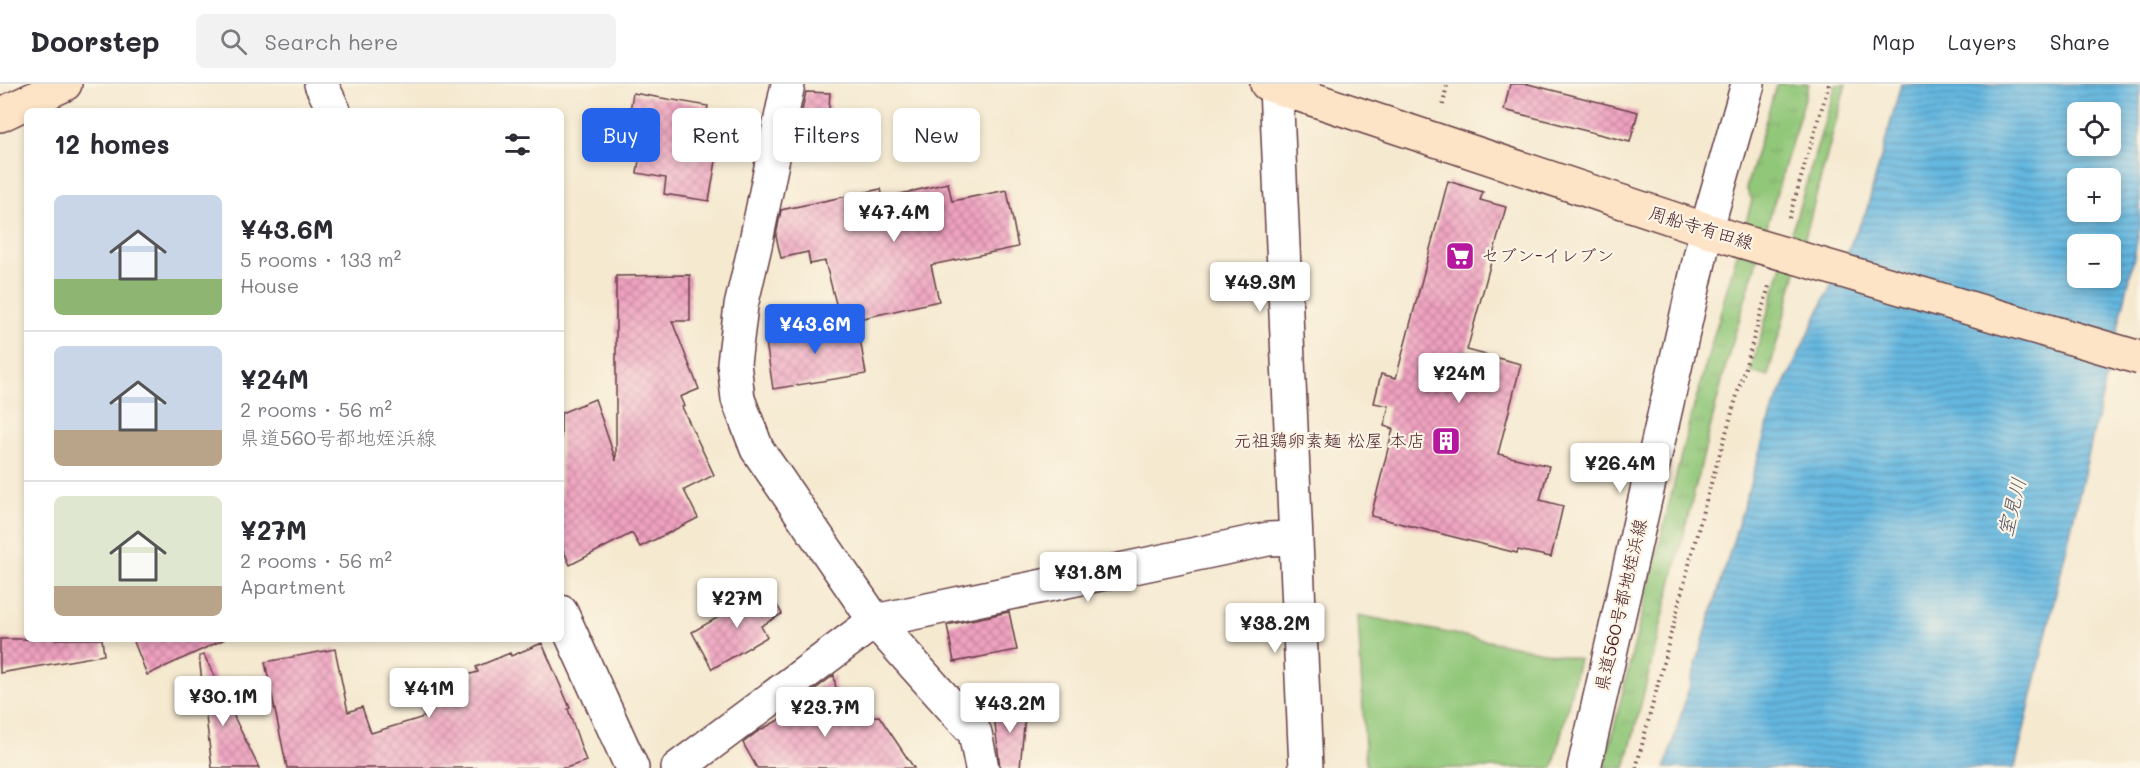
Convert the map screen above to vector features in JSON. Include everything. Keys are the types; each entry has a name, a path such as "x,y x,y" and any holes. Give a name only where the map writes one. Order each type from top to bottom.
{"main road":[{"path":"0,116 65,84"},
{"name":"周船寺有田線","path":"1272,85 1706,231 2140,358"}],"street":[{"path":"321,84 333,108"},
{"path":"788,84 741,306 734,363 738,399 757,449 875,621 975,733 982,768"},
{"name":"県道560号都地姪浜線","path":"1584,768 1706,231 1748,84"},
{"path":"1272,85 1306,768"},
{"path":"678,768 875,621 1268,539 1295,538"},
{"path":"564,619 632,768"}],"path":[{"path":"1787,227 1829,84"},
{"path":"1636,768 1703,511 1770,284"}],"green space":[{"path":"1778,84 1809,84 1727,361 1625,768 1604,768 1686,435 1752,200 1746,188"},
{"path":"1836,84 1846,84 1768,376 1750,372"},
{"path":"1358,615 1579,659 1553,768 1366,768"}],"water":[{"name":"室見川","path":"1901,84 2140,84 2140,226 2015,768 1665,768 1772,411 1867,209"}],"building":[{"path":"1510,84 1528,84 1638,112 1630,142 1504,110"},
{"path":"806,92 830,93 829,108 803,108"},
{"path":"633,93 708,106 708,108 672,108 672,162 716,162 709,201 664,194 666,178 637,173 639,162 660,162 660,108 630,108"},
{"name":"元祖鶏卵素麺 松屋 本店","path":"1448,181 1483,192 1480,200 1506,207 1467,350 1521,364 1498,454 1549,466 1540,500 1563,506 1551,557 1518,550 1517,553 1371,516 1393,429 1384,426 1389,406 1374,403 1381,374 1396,378"},
{"path":"948,183 952,201 1007,190 1018,247 931,265 939,301 841,323 825,261 810,264 808,252 781,258 776,236 781,210 881,189 883,198"},
{"path":"690,275 690,321 672,321 699,389 680,397 684,406 682,407 714,475 684,490 698,518 640,547 632,533 570,565 564,552 564,412 595,399 616,461 616,276"},
{"path":"857,321 866,374 773,389 765,335"},
{"path":"768,589 782,614 761,626 767,637 712,669 692,632"},
{"path":"1009,612 1017,650 954,662 947,625"},
{"path":"0,639 24,639 24,642 102,642 104,655 0,673"},
{"path":"134,642 218,642 147,675"},
{"path":"542,643 570,708 568,709 586,761 566,768 287,768 265,662 335,649 348,712 362,707 371,733 424,717 416,689 478,672 476,667"},
{"path":"204,655 259,768 212,768 199,656"},
{"path":"834,675 840,719 879,716 914,768 757,768 743,743 757,732 802,707 798,702"},
{"path":"1026,705 1020,768 1000,768 993,707"}],"place":[{"name":"セブン-イレブン","path":"1460,256"},
{"name":"元祖鶏卵素麺 松屋 本店","path":"1446,441"}]}
